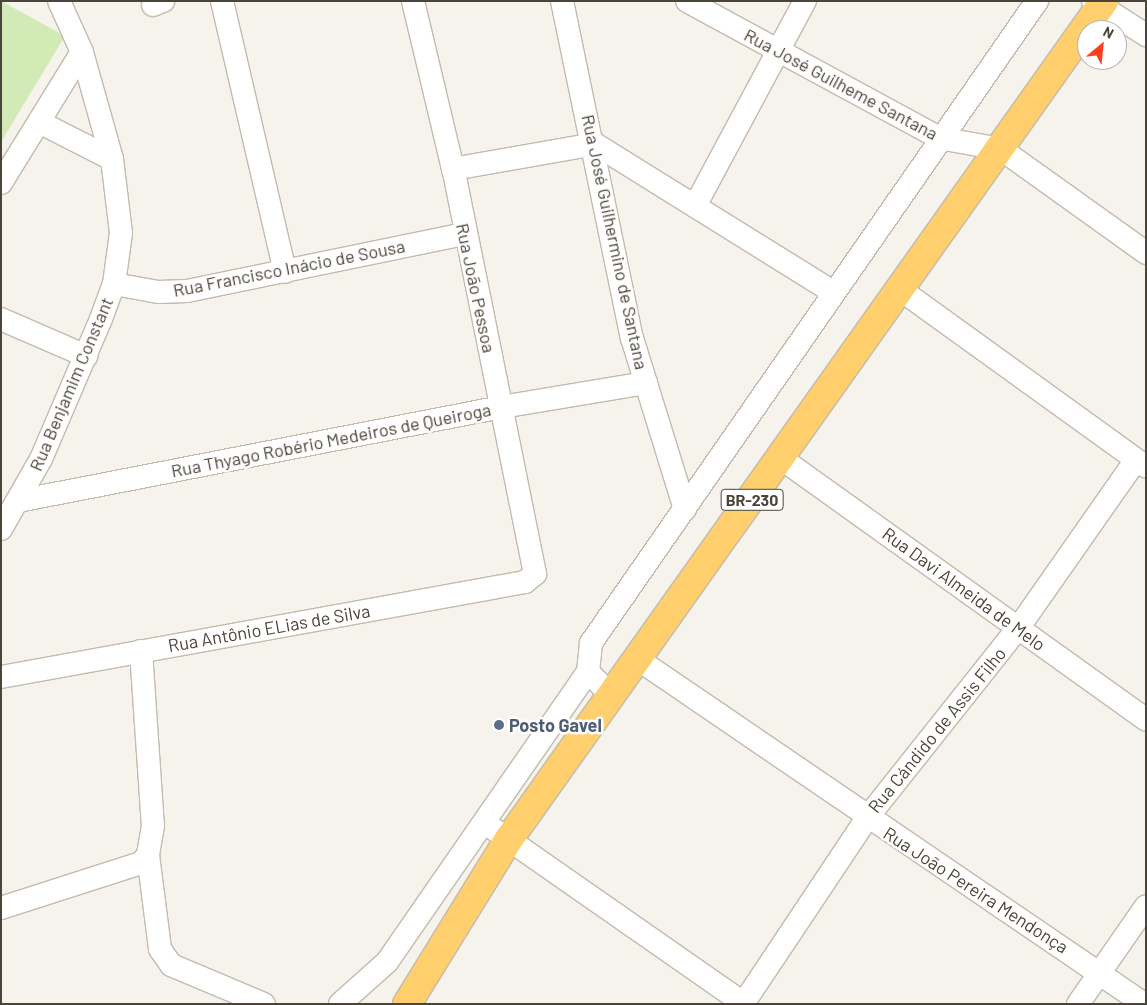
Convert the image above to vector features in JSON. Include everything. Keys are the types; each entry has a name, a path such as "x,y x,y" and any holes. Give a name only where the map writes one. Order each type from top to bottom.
{"highway":[{"name":"BR-230","path":"407,1004 508,839 610,694 782,459 1001,149 1100,2"}],"street":[{"name":"Rua Benjamim Constant","path":"1,529 18,500 86,356 114,284 121,213 112,159 82,52 58,1"},
{"path":"222,1 285,272"},
{"name":"Rua João Pessoa","path":"413,1 453,169 464,234 535,574"},
{"name":"Rua José Guilhermino de Santana","path":"562,1 595,144 632,338 685,508"},
{"name":"Rua José Guilheme Santana","path":"687,1 939,138 1001,149"},
{"path":"695,206 805,1"},
{"path":"342,1003 386,962 484,823 588,672 590,643 939,138 1037,1"},
{"path":"1100,2 1146,35"},
{"path":"1,182 82,52"},
{"path":"39,122 112,159"},
{"path":"453,169 595,144 833,292"},
{"path":"1001,149 1146,253"},
{"name":"Rua Francisco Inácio de Sousa","path":"114,284 158,292 187,291 464,234"},
{"path":"901,290 1141,464"},
{"path":"2,321 86,356"},
{"name":"Rua Thyago Robério Medeiros de Queiroga","path":"18,500 501,407 646,383"},
{"name":"Rua Davi Almeida de Melo","path":"782,459 1019,627 1146,720"},
{"name":"Rua Cándido de Assis Filho","path":"744,1004 867,818 1019,627 1141,464"},
{"name":"Rua Antônio ELias de Silva","path":"1,677 525,582 535,574"},
{"path":"141,651 153,826 148,855 160,949 171,965 264,1004"},
{"name":"Rua João Pereira Mendonça","path":"636,658 867,818 1100,971 1144,1004"},
{"path":"588,672 610,694"},
{"path":"484,823 744,1004"},
{"path":"1,908 141,863 148,855"},
{"path":"1078,1004 1146,906"}],"green space":[{"path":"1,1 65,36 1,142"}],"place":[{"name":"Posto Gavel","path":"499,725"}]}
